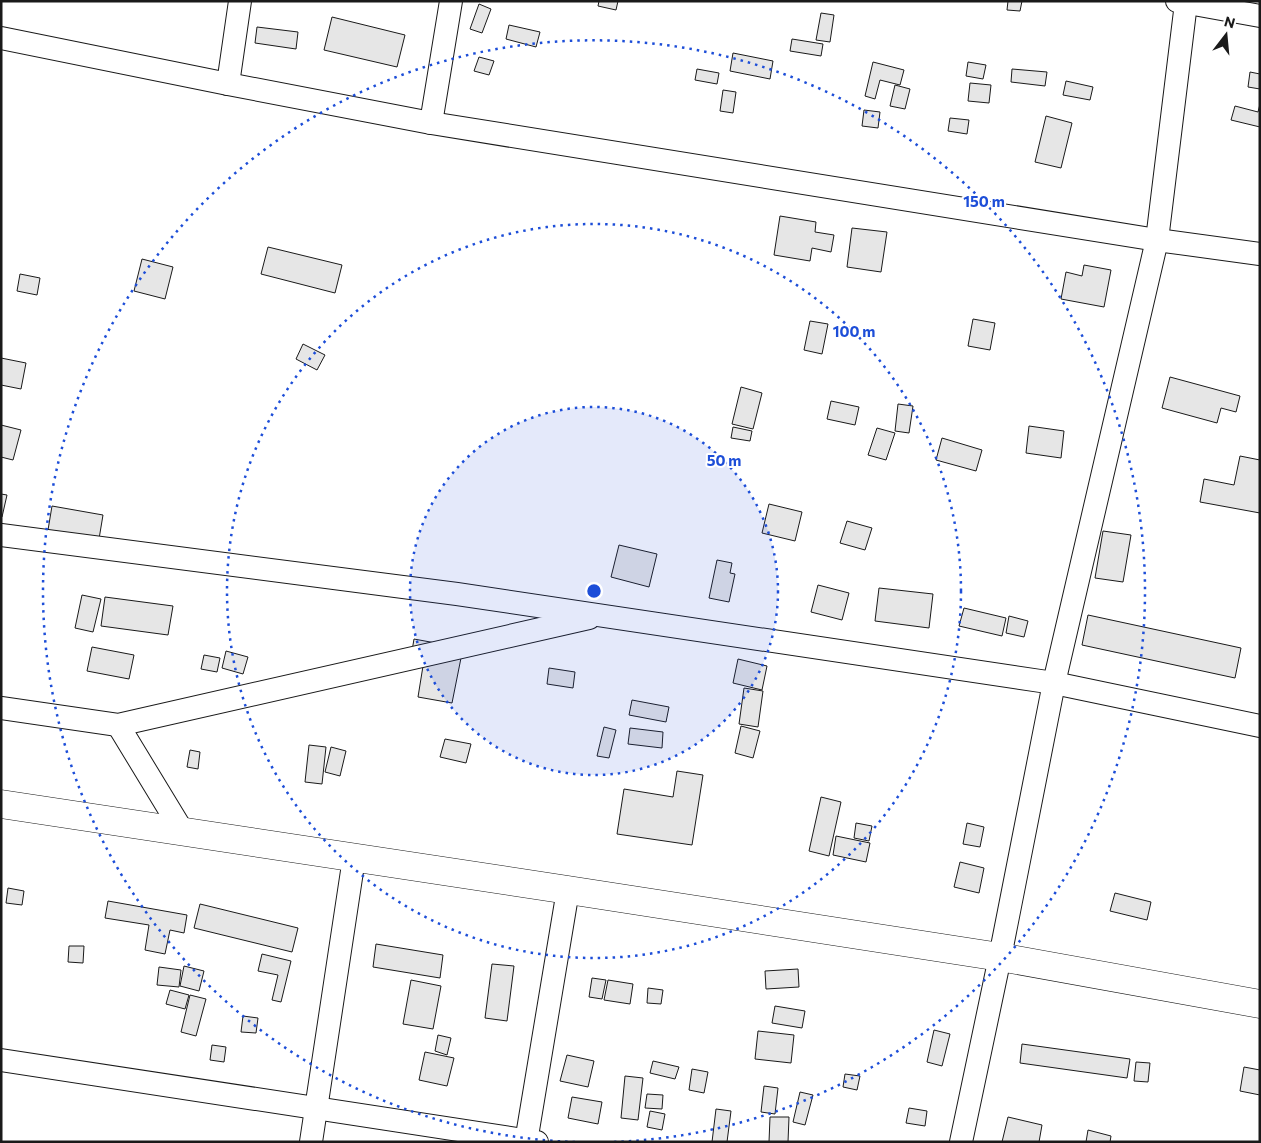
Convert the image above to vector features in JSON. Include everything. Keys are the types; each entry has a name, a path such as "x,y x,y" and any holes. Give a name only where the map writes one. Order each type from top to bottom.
{"main road":[{"path":"1,804 1000,957 1260,1004"}],"street":[{"path":"228,84 240,1"},
{"path":"431,123 451,1"},
{"path":"961,1142 1054,683 1157,240 1182,2 1260,16"},
{"path":"1,38 431,123 1157,240 1260,254"},
{"path":"1,535 457,594 1054,683 1260,726"},
{"path":"1,708 118,725 602,615"},
{"path":"118,725 183,832"},
{"path":"311,1142 354,858"},
{"path":"1,1060 530,1141 568,890"}],"building":[{"path":"599,1 618,1 616,10 598,6"},
{"path":"1008,1 1022,1 1020,11 1007,10"},
{"path":"479,4 491,9 482,33 470,29"},
{"path":"821,13 834,15 830,42 816,40"},
{"path":"332,17 405,35 397,67 324,50"},
{"path":"509,25 540,32 536,47 506,39"},
{"path":"257,27 298,32 296,49 255,43"},
{"path":"792,39 823,44 821,56 790,51"},
{"path":"733,53 773,61 770,79 730,71"},
{"path":"479,57 494,61 489,75 474,71"},
{"path":"873,62 904,70 900,85 880,80 875,99 865,96"},
{"path":"968,62 986,65 983,79 966,76"},
{"path":"697,69 719,73 717,84 695,80"},
{"path":"1012,69 1047,72 1045,86 1011,82"},
{"path":"1250,72 1260,74 1260,89 1248,87"},
{"path":"1066,81 1093,87 1090,100 1063,95"},
{"path":"970,83 991,85 989,103 968,101"},
{"path":"895,85 910,89 905,109 890,106"},
{"path":"723,90 736,92 733,113 720,111"},
{"path":"1260,104 1260,127 1231,120 1235,106 1258,112"},
{"path":"864,110 880,112 878,128 862,126"},
{"path":"1046,116 1072,123 1061,168 1035,162"},
{"path":"950,118 969,120 967,134 948,131"},
{"path":"780,216 816,222 815,232 834,235 831,252 812,248 810,261 774,255"},
{"path":"852,228 887,232 881,272 847,267"},
{"path":"268,247 342,265 335,293 261,274"},
{"path":"142,259 173,267 165,299 134,291"},
{"path":"1084,265 1111,270 1104,307 1061,299 1066,272 1082,276"},
{"path":"20,274 40,278 37,295 17,291"},
{"path":"973,319 995,323 990,350 968,346"},
{"path":"810,321 828,324 822,354 804,350"},
{"path":"303,344 325,355 317,370 296,359"},
{"path":"1,358 26,363 21,389 1,385"},
{"path":"1170,377 1240,396 1236,412 1221,408 1217,423 1162,408"},
{"path":"741,387 762,393 753,429 732,424"},
{"path":"831,401 859,407 855,425 827,419"},
{"path":"898,404 913,406 909,433 895,431"},
{"path":"1,425 21,430 13,460 1,457"},
{"path":"1029,426 1064,431 1061,458 1026,453"},
{"path":"733,427 752,431 750,441 731,438"},
{"path":"877,428 895,433 886,460 868,455"},
{"path":"942,438 982,450 976,471 936,460"},
{"path":"1240,456 1260,460 1260,513 1200,502 1204,479 1234,485"},
{"path":"1,494 7,495 2,517 1,517"},
{"path":"769,504 802,512 795,541 762,533"},
{"path":"52,506 103,515 99,539 48,530"},
{"path":"847,521 872,528 865,550 840,543"},
{"path":"1103,531 1131,535 1123,582 1095,578"},
{"path":"619,545 657,554 649,587 611,577"},
{"path":"717,560 732,563 730,573 735,574 729,602 709,598"},
{"path":"818,585 849,593 842,620 811,612"},
{"path":"879,588 933,594 929,628 875,621"},
{"path":"82,595 101,599 93,632 75,628"},
{"path":"105,597 173,606 168,635 101,626"},
{"path":"964,608 1006,618 1002,636 959,626"},
{"path":"1088,615 1241,648 1235,678 1082,645"},
{"path":"1009,616 1028,621 1024,637 1006,633"},
{"path":"414,639 463,648 452,703 418,697 423,666 410,663"},
{"path":"92,647 134,655 129,679 87,671"},
{"path":"226,651 248,657 243,674 222,668"},
{"path":"204,655 220,658 217,672 201,669"},
{"path":"738,659 767,666 762,690 733,683"},
{"path":"549,668 575,672 573,688 547,684"},
{"path":"744,688 763,691 758,727 739,724"},
{"path":"632,700 669,707 666,722 629,715"},
{"path":"741,726 760,731 753,758 735,753"},
{"path":"604,727 616,730 609,758 597,756"},
{"path":"630,728 663,732 662,748 628,744"},
{"path":"445,739 471,744 466,763 440,757"},
{"path":"309,745 326,747 322,784 305,782"},
{"path":"331,747 346,751 340,776 325,772"},
{"path":"190,750 200,752 198,769 187,767"},
{"path":"677,771 703,775 692,845 617,834 624,789 673,797"},
{"path":"821,797 841,802 829,856 809,851"},
{"path":"856,823 872,826 869,841 854,838"},
{"path":"967,823 984,827 980,847 963,844"},
{"path":"836,836 870,843 866,862 833,855"},
{"path":"960,862 984,868 979,893 954,887"},
{"path":"8,888 24,891 22,905 6,903"},
{"path":"1115,893 1151,902 1147,920 1110,911"},
{"path":"108,901 187,915 184,933 170,930 165,954 145,950 149,925 105,918"},
{"path":"200,904 298,928 292,952 194,928"},
{"path":"376,944 443,955 440,978 373,967"},
{"path":"69,946 84,946 83,963 68,962"},
{"path":"262,954 291,961 281,1002 272,1000 278,975 258,971"},
{"path":"492,964 514,966 507,1021 485,1018"},
{"path":"184,966 204,971 199,991 180,986"},
{"path":"159,967 181,970 179,987 157,985"},
{"path":"798,969 799,987 766,989 765,971"},
{"path":"592,978 606,980 602,999 589,997"},
{"path":"411,980 441,986 433,1029 403,1024"},
{"path":"608,980 633,984 630,1004 604,1000"},
{"path":"648,988 663,990 661,1004 647,1003"},
{"path":"170,990 189,995 185,1009 166,1004"},
{"path":"190,995 206,999 196,1036 181,1032"},
{"path":"775,1006 805,1011 802,1028 772,1023"},
{"path":"243,1016 258,1018 256,1033 241,1032"},
{"path":"934,1030 950,1034 942,1066 927,1062"},
{"path":"758,1031 794,1035 791,1063 755,1059"},
{"path":"438,1035 451,1038 447,1055 435,1051"},
{"path":"1022,1044 1130,1059 1127,1078 1020,1063"},
{"path":"212,1045 226,1047 224,1062 210,1060"},
{"path":"425,1052 454,1058 447,1086 419,1080"},
{"path":"567,1055 594,1061 588,1087 560,1081"},
{"path":"653,1061 679,1067 675,1079 650,1073"},
{"path":"1136,1062 1150,1063 1148,1082 1134,1081"},
{"path":"1244,1067 1260,1070 1260,1095 1240,1091"},
{"path":"692,1069 708,1072 704,1093 689,1090"},
{"path":"845,1074 860,1076 857,1090 843,1087"},
{"path":"625,1076 643,1078 638,1120 621,1118"},
{"path":"764,1086 778,1088 775,1114 761,1112"},
{"path":"800,1092 813,1095 805,1125 793,1122"},
{"path":"647,1094 663,1095 662,1109 645,1108"},
{"path":"572,1097 602,1102 598,1124 568,1118"},
{"path":"909,1108 927,1111 925,1126 906,1123"},
{"path":"716,1109 731,1111 727,1142 712,1142"},
{"path":"650,1111 665,1114 662,1130 647,1127"},
{"path":"770,1117 789,1117 788,1142 769,1142"},
{"path":"1008,1117 1042,1125 1039,1142 1002,1142"},
{"path":"1088,1130 1111,1136 1110,1142 1086,1142"}]}
